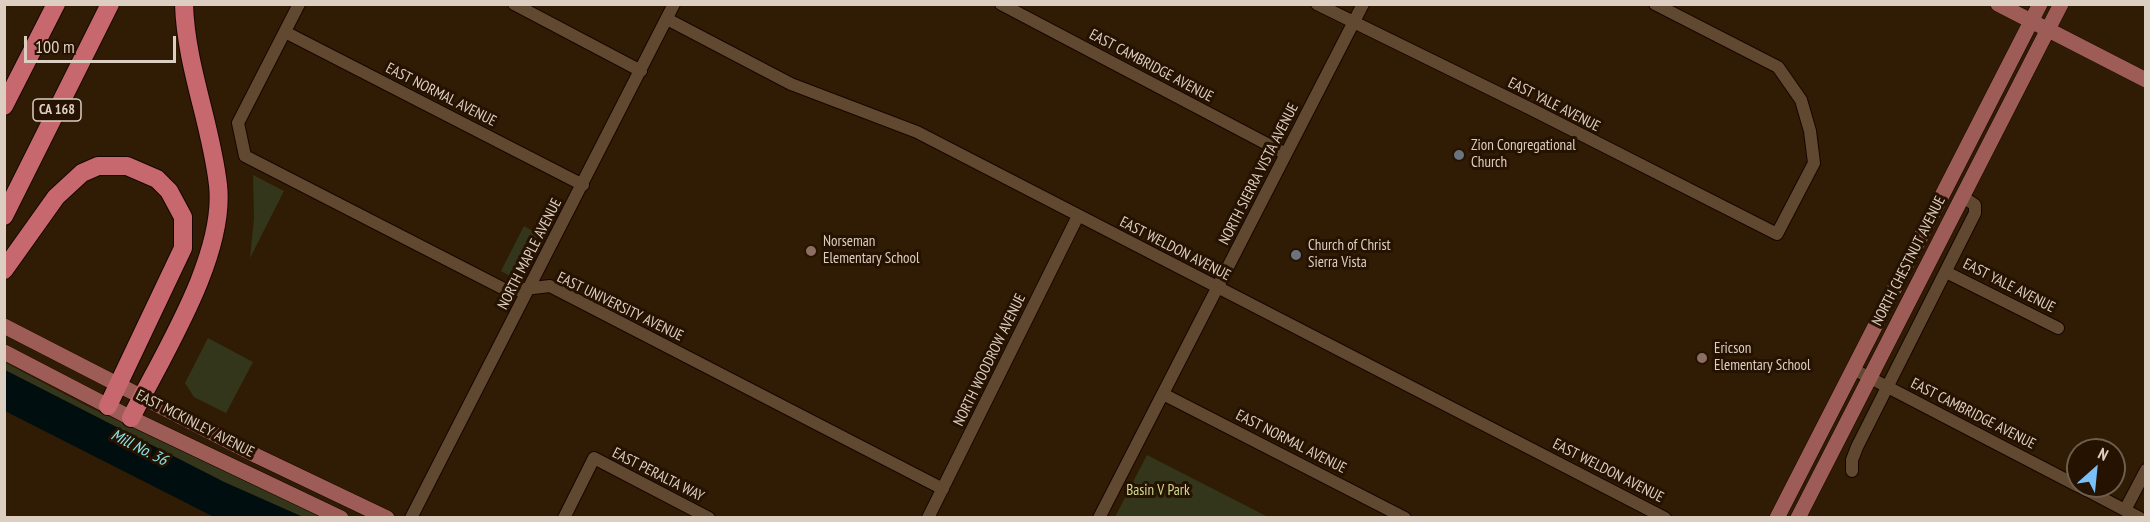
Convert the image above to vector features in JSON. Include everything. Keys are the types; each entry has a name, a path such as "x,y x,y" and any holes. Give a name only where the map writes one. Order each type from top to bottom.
{"highway":[{"name":"CA 168","path":"4,106 56,4"},
{"name":"CA 168","path":"4,216 110,4"},
{"path":"131,418 203,271 216,234 218,186 188,53 184,4"},
{"path":"4,270 56,196 82,172 98,166 127,166 157,179 170,191 183,217 183,248 108,406"}],"main road":[{"path":"1998,4 2145,80"},
{"name":"NORTH CHESTNUT AVENUE","path":"1777,518 2040,4"},
{"name":"NORTH CHESTNUT AVENUE","path":"1798,518 2061,4"},
{"name":"EAST MCKINLEY AVENUE","path":"4,326 387,518"},
{"name":"EAST MCKINLEY AVENUE","path":"4,352 131,418 341,518"}],"street":[{"path":"285,32 299,4"},
{"path":"514,4 641,71"},
{"name":"NORTH MAPLE AVENUE","path":"411,518 675,4"},
{"name":"EAST CAMBRIDGE AVENUE","path":"1001,4 1286,154"},
{"name":"EAST YALE AVENUE","path":"1317,4 1778,234 1814,162 1810,131 1801,100 1778,67 1655,4"},
{"name":"NORTH SIERRA VISTA AVENUE","path":"1100,518 1363,4"},
{"name":"EAST WELDON AVENUE","path":"667,19 791,84 917,132 1646,513 1665,518"},
{"name":"EAST UNIVERSITY AVENUE","path":"285,32 238,123 245,156 508,291 550,286 943,489"},
{"name":"EAST NORMAL AVENUE","path":"285,32 583,185"},
{"name":"NORTH CHESTNUT AVENUE","path":"1852,471 1854,454 1976,211 1975,205 1963,197"},
{"name":"NORTH WOODROW AVENUE","path":"928,518 1078,216"},
{"name":"EAST YALE AVENUE","path":"1946,272 2058,328"},
{"name":"EAST CAMBRIDGE AVENUE","path":"1853,369 2066,480"},
{"name":"EAST NORMAL AVENUE","path":"1163,394 1405,518"},
{"name":"EAST PERALTA WAY","path":"564,518 594,459 709,518"},
{"path":"2125,510 2145,470"},
{"name":"EAST CAMBRIDGE AVENUE","path":"2102,498 2140,518"}],"green space":[{"path":"253,175 284,191 250,258 254,218"},
{"path":"524,226 540,235 517,280 501,271"},
{"path":"208,338 253,362 226,413 194,397 185,383"},
{"path":"4,362 91,408 321,517 303,517 224,482 5,370"},
{"name":"Basin V Park","path":"1147,455 1268,517 1115,517"}],"water":[{"name":"Mill No. 36","path":"5,370 224,482 303,517 214,517 5,411"}],"place":[{"name":"Zion Congregational Church","path":"1459,155"},
{"name":"Norseman Elementary School","path":"811,251"},
{"name":"Church of Christ Sierra Vista","path":"1296,255"},
{"name":"Ericson Elementary School","path":"1702,358"}]}
